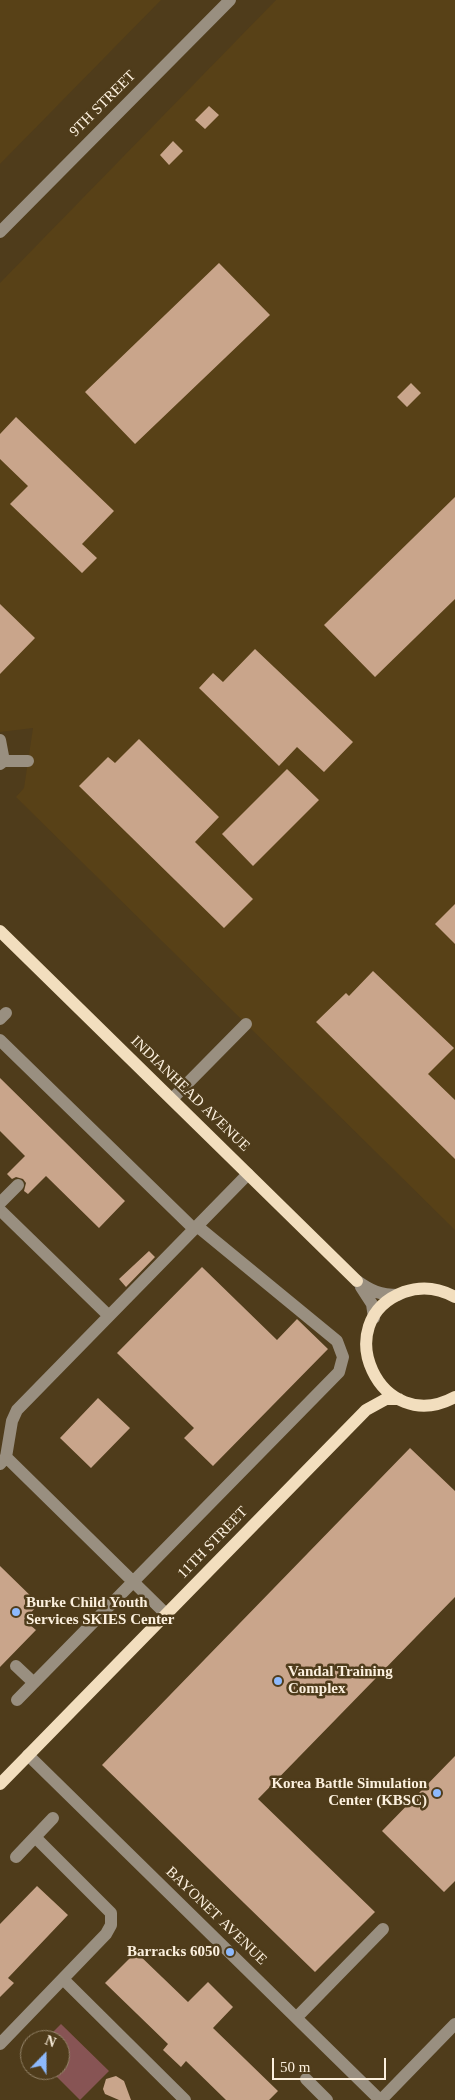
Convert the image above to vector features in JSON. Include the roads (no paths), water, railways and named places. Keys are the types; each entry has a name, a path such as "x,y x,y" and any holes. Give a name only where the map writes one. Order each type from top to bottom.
{"main road":[{"name":"INDIANHEAD AVENUE","path":"0,931 357,1281"},
{"path":"454,1296 428,1288 398,1295 384,1305 374,1318 368,1334 366,1348 368,1362 374,1376 383,1388 399,1399 427,1406 455,1398"},
{"path":"366,1410 372,1399 374,1376"},
{"path":"366,1410 386,1399 399,1399"},
{"name":"11TH STREET","path":"0,1784 366,1410"}],"street":[{"name":"9TH STREET","path":"0,232 230,0"},
{"path":"0,740 2,763 28,761"},
{"path":"172,1099 246,1024"},
{"path":"0,1040 196,1227 337,1341 342,1357 339,1372 17,1700"},
{"path":"166,1614 3,1460 12,1421 17,1410 248,1174"},
{"path":"0,1202 18,1185"},
{"path":"0,1210 108,1316"},
{"path":"357,1281 377,1293 398,1295"},
{"path":"357,1281 372,1304 374,1318"},
{"path":"16,1666 34,1683"},
{"name":"BAYONET AVENUE","path":"28,1755 381,2100"},
{"path":"16,1857 53,1818"},
{"path":"0,2044 106,1934 111,1925 111,1913 35,1837"},
{"path":"297,2017 383,1929"},
{"path":"63,1979 185,2100"},
{"path":"381,2100 455,2024"},
{"path":"306,2078 321,2098"}],"place":[{"name":"Burke Child Youth Services SKIES Center","path":"16,1612"},
{"name":"Vandal Training Complex","path":"278,1681"},
{"name":"Korea Battle Simulation Center (KBSC)","path":"437,1793"},
{"name":"Barracks 6050","path":"230,1952"}]}
